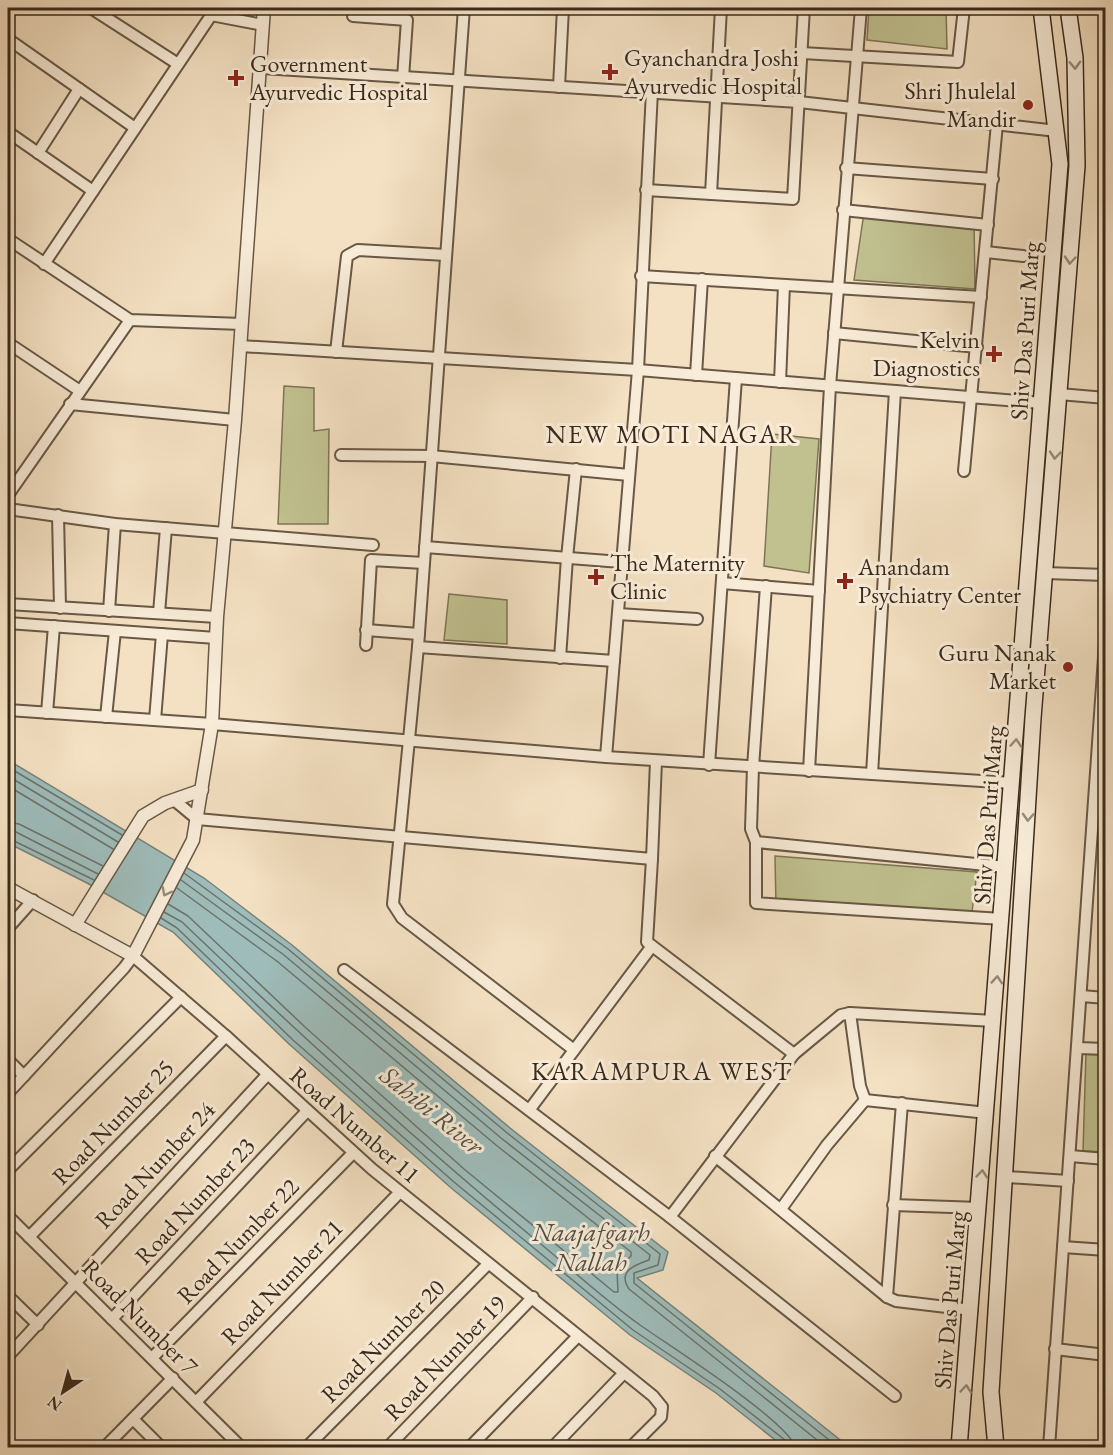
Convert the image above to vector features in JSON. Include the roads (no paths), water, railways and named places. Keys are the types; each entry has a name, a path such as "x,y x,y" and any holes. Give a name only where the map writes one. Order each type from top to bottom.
{"main road":[{"name":"Shiv Das Puri Marg","path":"959,1448 972,1310 1060,164 1058,131 1041,8"},
{"name":"Shiv Das Puri Marg","path":"996,1448 991,1392 1007,1177 1033,730 1077,166 1076,58 1068,8"}],"street":[{"path":"91,8 178,64"},
{"path":"8,1093 136,951 193,840 212,724 217,617 235,420 262,69 264,8"},
{"path":"354,8 353,16 407,20 403,78"},
{"path":"464,8 418,647 393,904 396,912 574,1050"},
{"path":"559,87 562,8"},
{"path":"711,194 721,8"},
{"path":"646,190 793,199 804,8"},
{"path":"809,771 830,386 846,168 861,8"},
{"path":"802,52 958,62 964,8"},
{"path":"44,264 214,11 263,25"},
{"path":"8,39 135,128"},
{"path":"262,69 458,82 652,91 799,102 1058,131"},
{"path":"38,153 79,89"},
{"path":"606,758 638,370 652,91"},
{"path":"964,471 997,124"},
{"path":"8,132 93,191"},
{"path":"846,168 993,179"},
{"path":"843,210 988,225"},
{"path":"8,239 130,320 242,324"},
{"path":"336,352 347,256 358,250 446,255"},
{"path":"986,252 1023,256"},
{"path":"641,276 981,297"},
{"path":"696,375 702,279"},
{"path":"780,382 784,285"},
{"path":"8,495 130,320"},
{"path":"834,333 977,347"},
{"path":"8,343 80,391"},
{"path":"240,346 638,370 1042,403"},
{"path":"709,765 736,378"},
{"path":"872,774 895,391"},
{"path":"1059,394 1106,398"},
{"path":"70,404 235,420"},
{"path":"341,455 431,456 629,475"},
{"path":"560,657 576,469"},
{"path":"8,509 115,524 226,535 373,545"},
{"path":"58,515 60,608"},
{"path":"110,611 115,524"},
{"path":"159,614 166,528"},
{"path":"425,547 621,562"},
{"path":"366,645 371,560 424,563"},
{"path":"1045,573 1106,575"},
{"path":"722,583 819,591"},
{"path":"766,586 753,767 751,829 756,842 756,903 1002,919"},
{"path":"8,604 217,617"},
{"path":"618,614 697,619"},
{"path":"8,622 216,639"},
{"path":"47,713 54,626"},
{"path":"1049,1448 1102,727 1106,628"},
{"path":"366,630 419,634"},
{"path":"106,717 115,631"},
{"path":"155,720 162,634"},
{"path":"418,647 614,661"},
{"path":"8,710 212,724 606,758 1012,783"},
{"path":"656,761 647,942 794,1054"},
{"path":"75,925 143,816 174,800 202,790"},
{"path":"174,800 197,819 652,859"},
{"path":"756,842 1006,867"},
{"name":"Road Number 11","path":"8,888 75,925 136,951 181,997 353,1153 653,1396 663,1411 661,1417 630,1448"},
{"path":"8,928 33,900"},
{"path":"530,1110 652,946"},
{"path":"345,970 669,1217 895,1396"},
{"path":"1081,996 1106,998"},
{"path":"8,1170 181,997"},
{"path":"669,1217 794,1054 834,1020 850,1013 994,1021"},
{"path":"850,1013 860,1086 865,1100"},
{"name":"Road Number 25","path":"29,1237 226,1036"},
{"path":"1078,1048 1106,1049"},
{"path":"8,1060 24,1076"},
{"name":"Road Number 24","path":"8,1356 266,1076"},
{"path":"865,1100 987,1113"},
{"path":"781,1209 828,1145 865,1100"},
{"path":"887,1297 902,1103"},
{"name":"Road Number 23","path":"112,1319 308,1111"},
{"name":"Road Number 22","path":"152,1358 353,1153"},
{"path":"715,1156 887,1297 896,1301 972,1310"},
{"path":"1070,1156 1106,1159"},
{"path":"1007,1177 1068,1181"},
{"name":"Road Number 21","path":"196,1402 400,1192"},
{"path":"893,1205 980,1208"},
{"name":"Road Number 7","path":"8,1216 242,1448"},
{"path":"1063,1247 1106,1250"},
{"name":"Road Number 20","path":"306,1448 488,1264"},
{"path":"8,1296 38,1325"},
{"name":"Road Number 19","path":"387,1448 533,1297"},
{"path":"470,1448 578,1336"},
{"path":"1055,1349 1106,1355"},
{"path":"552,1448 623,1374"},
{"path":"104,1448 173,1378"},
{"path":"133,1419 162,1448"}],"water":[{"name":"Naajafgarh Nallah","path":"8,760 204,878 292,945 510,1128 668,1252 663,1270 637,1278 849,1447 784,1447 716,1393 630,1335 450,1187 289,1044 173,932 87,883 8,843"}],"place":[{"name":"Gyanchandra Joshi Ayurvedic Hospital","path":"610,72"},
{"name":"Government Ayurvedic Hospital","path":"236,78"},
{"name":"Shri Jhulelal Mandir","path":"1028,105"},
{"name":"Kelvin Diagnostics","path":"994,354"},
{"name":"The Maternity Clinic","path":"596,577"},
{"name":"Anandam Psychiatry Center","path":"845,581"},
{"name":"Guru Nanak Market","path":"1068,667"}],"district":[{"name":"NEW MOTI NAGAR","path":"672,434"},
{"name":"KARAMPURA WEST","path":"662,1071"}],"water label":[{"name":"Sahibi River","path":"432,1110"}]}
